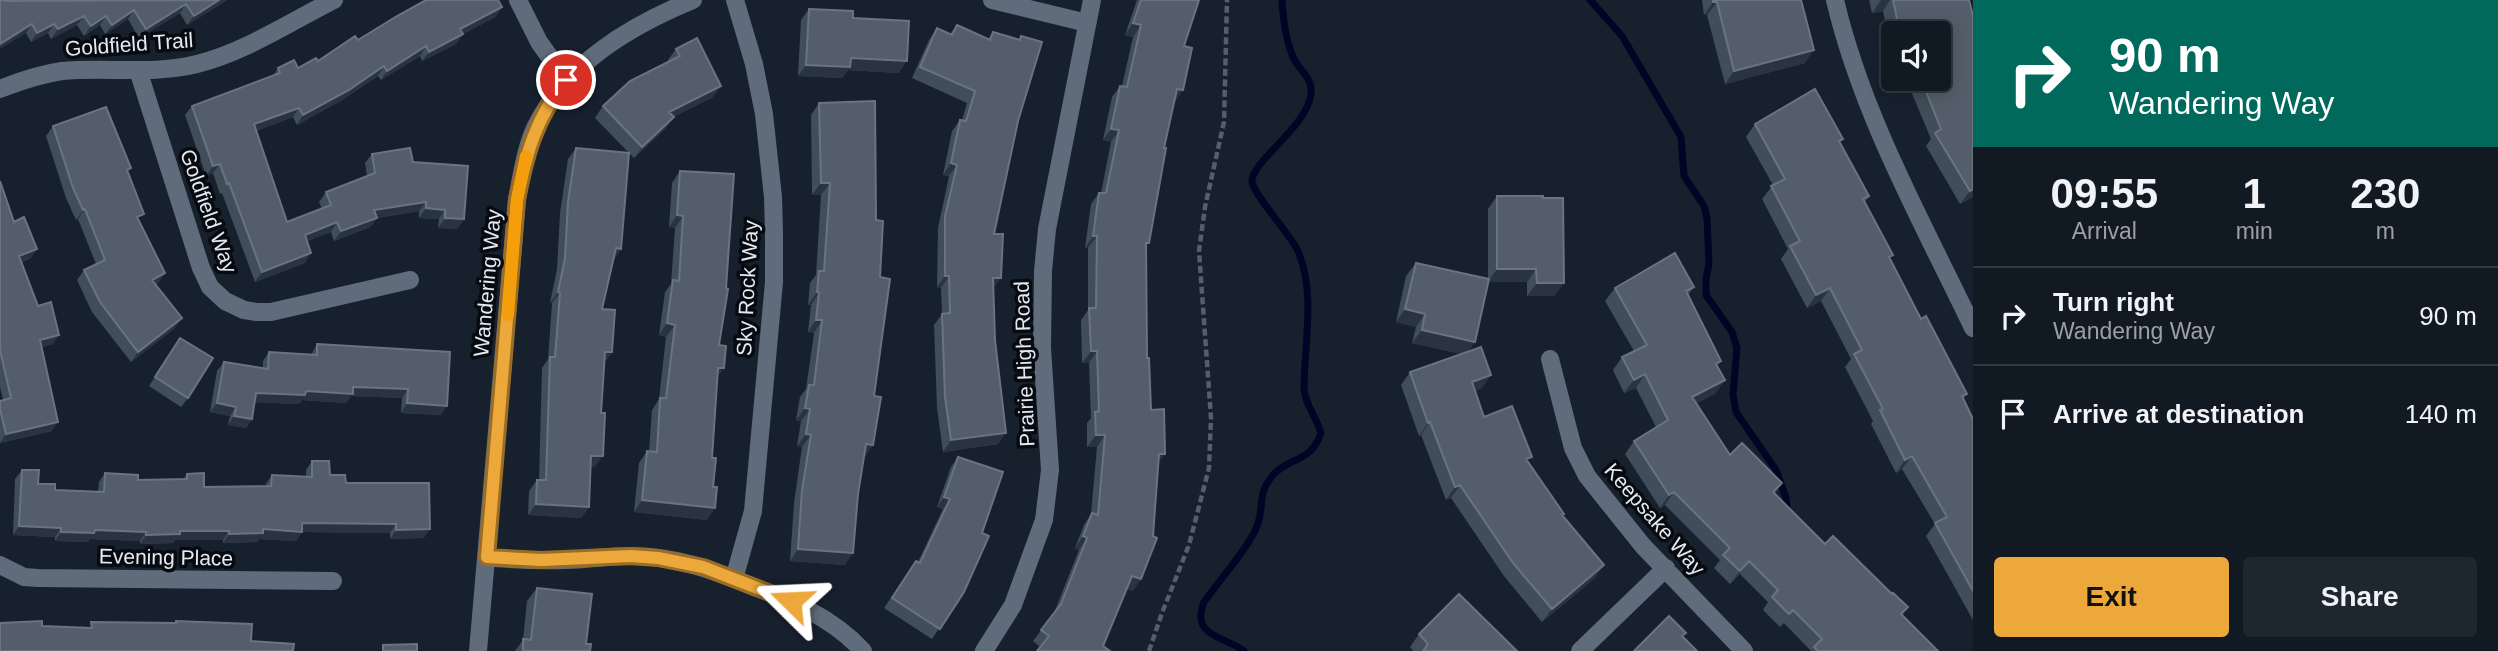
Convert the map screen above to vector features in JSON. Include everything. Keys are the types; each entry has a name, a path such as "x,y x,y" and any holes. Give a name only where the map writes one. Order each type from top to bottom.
{"street":[{"name":"Goldfield Trail","path":"0,89 23,80 61,71 138,70 195,64 231,52 334,0"},
{"path":"518,0 539,42 566,80"},
{"name":"Wandering Way","path":"478,651 517,200 524,160 535,128 566,80 609,43 693,0"},
{"name":"Sky Rock Way","path":"734,579 753,511 774,282 773,197 764,114 754,64 735,0"},
{"path":"992,0 1087,23 1092,0"},
{"path":"1835,0 1880,134 1973,328"},
{"name":"Prairie High Road","path":"985,651 1013,605 1035,548 1048,497 1049,444 1042,348 1043,271 1047,229 1087,23"},
{"name":"Goldfield Way","path":"138,70 201,268 210,287 225,301 244,310 271,312 410,281"},
{"name":"Keepsake Way","path":"1550,359 1573,448 1587,476 1643,546 1744,651"},
{"path":"487,557 541,560 631,556 658,558 703,567 818,614 840,629 863,651"},
{"name":"Evening Place","path":"0,565 24,577 38,578 334,581"},
{"path":"1580,651 1666,568"}],"path":[{"path":"1149,651 1161,613 1189,545 1209,468 1211,418 1199,251 1203,217 1224,122 1227,0"}],"building":[{"path":"0,0 219,0 194,16 186,4 146,29 134,10 112,25 106,16 91,26 84,16 58,29 54,24 37,33 32,24 0,44"},
{"path":"426,0 498,0 502,7 460,29 463,34 429,52 426,46 387,71 384,66 349,90 303,115 299,108 254,124 287,222 331,205 326,192 375,173 372,154 410,148 413,162 468,166 464,219 445,218 445,210 426,208 426,202 374,210 377,218 341,231 337,222 305,235 311,253 262,272 229,183 227,184 220,164 213,166 192,106 280,73 278,68 294,60 298,68 316,58 318,61 355,36 358,40"},
{"path":"1141,0 1199,0 1184,46 1192,48 1183,90 1177,89 1164,148 1149,243 1146,243 1147,358 1151,410 1164,409 1165,454 1159,454 1153,536 1157,538 1141,579 1132,576 1103,646 1110,651 1037,651 1049,636 1041,630 1061,604 1087,538 1083,536 1092,513 1098,515 1105,435 1096,435 1095,412 1099,411 1097,351 1091,351 1089,308 1096,308 1097,236 1093,236 1099,193 1106,193 1119,130 1111,129 1120,86 1127,87 1141,25 1133,23"},
{"path":"1713,0 1801,0 1814,50 1734,71 1717,2"},
{"path":"1893,0 1969,0 1973,16 1973,189 1970,191 1935,133 1941,129 1926,91 1951,91 1951,21 1897,21"},
{"path":"809,9 853,11 853,18 909,21 907,61 851,58 850,67 806,65"},
{"path":"957,25 990,40 993,32 1020,40 1021,36 1042,42 1018,121 994,234 1003,234 1001,278 993,278 995,340 1006,433 951,440 945,397 942,314 950,313 949,276 945,276 945,216 957,165 951,163 960,120 966,121 975,91 920,67 937,28 952,35"},
{"path":"697,38 721,86 669,112 674,117 642,147 603,106 630,81 680,56 676,49"},
{"path":"1815,89 1843,139 1839,141 1869,196 1863,199 1893,255 1889,257 1921,319 1926,316 1967,394 1962,396 1973,419 1973,591 1935,523 1947,517 1912,456 1905,460 1880,410 1883,409 1854,354 1862,350 1830,288 1816,295 1790,246 1800,241 1771,186 1785,179 1755,124"},
{"path":"875,101 876,220 883,221 880,277 890,279 874,396 881,397 873,445 866,444 853,553 798,549 802,490 811,435 806,434 810,409 805,408 809,385 814,385 822,320 816,320 817,292 819,271 824,271 830,183 821,183 819,103"},
{"path":"106,107 131,168 127,170 144,214 137,217 165,273 152,280 182,318 138,352 100,302 84,270 105,260 85,209 83,210 73,188 53,126"},
{"path":"576,148 629,153 621,249 616,248 602,309 615,310 612,352 605,352 601,413 605,413 603,456 591,456 589,507 536,504 537,480 546,480 550,357 555,357 558,292 565,258 568,202"},
{"path":"680,171 734,174 728,289 719,345 726,346 724,368 718,368 712,458 716,458 713,487 717,487 715,508 642,500 647,451 657,452 660,398 666,398 675,325 667,323 673,280 679,281 683,216 677,215"},
{"path":"0,181 14,222 24,217 37,249 19,256 38,306 51,302 59,335 40,340 58,422 6,434 0,401 11,398 0,350"},
{"path":"1497,196 1563,198 1564,283 1537,283 1536,269 1497,269"},
{"path":"1675,253 1694,287 1686,291 1721,361 1716,364 1725,380 1692,397 1730,455 1742,443 1782,483 1773,492 1825,544 1833,536 1908,607 1901,614 1938,651 1818,651 1814,647 1822,639 1793,610 1789,614 1772,597 1778,590 1749,561 1740,571 1723,555 1730,548 1674,492 1669,495 1634,441 1668,420 1645,374 1634,380 1622,357 1647,345 1615,288"},
{"path":"1416,263 1489,279 1475,342 1422,330 1425,314 1405,309"},
{"path":"180,338 213,358 188,398 155,377"},
{"path":"317,344 450,352 447,406 407,403 408,389 353,387 353,394 306,391 305,395 256,393 252,419 234,416 236,407 217,403 224,362 268,369 269,352 317,355"},
{"path":"1481,347 1491,375 1472,382 1484,417 1512,406 1532,457 1526,459 1564,514 1562,515 1604,565 1552,609 1513,563 1460,485 1455,487 1410,372"},
{"path":"958,457 1003,472 982,533 989,536 964,592 940,629 892,598 916,561 920,563 950,499 944,497"},
{"path":"312,461 329,461 330,475 345,475 346,483 429,483 430,529 396,530 396,524 302,523 302,532 263,529 263,533 180,531 180,534 146,535 146,532 95,530 94,533 61,532 61,528 19,526 22,470 39,470 38,484 55,484 55,490 104,492 105,473 138,475 138,480 187,479 187,474 204,473 204,487 271,486 272,475 312,477"},
{"path":"537,588 592,594 586,644 591,644 590,651 523,651 523,639 531,640"},
{"path":"1459,594 1517,651 1423,651 1428,644 1419,634"},
{"path":"1669,616 1686,633 1682,636 1697,651 1634,651"},
{"path":"42,621 42,626 92,628 91,622 252,624 251,641 294,644 293,651 0,651 0,623"},
{"path":"417,644 417,651 383,651 383,645"}],"waterway":[{"path":"1244,651 1205,629 1201,614 1204,602 1253,534 1268,482 1279,469 1311,450 1321,433 1304,389 1308,302 1303,267 1294,244 1258,195 1252,181 1261,163 1300,119 1311,94 1310,83 1291,50 1285,29 1282,0"},
{"path":"1590,0 1622,36 1681,137 1684,176 1704,206 1707,218 1709,264 1706,295 1732,332 1737,348 1733,394 1736,412 1776,470 1786,498 1788,515"}],"slow traffic":[{"path":"508,315 517,200 526,156"}],"route":[{"path":"566,80 535,128 524,160 517,200 487,557 568,560 631,556 680,561 703,567 791,601"}]}
